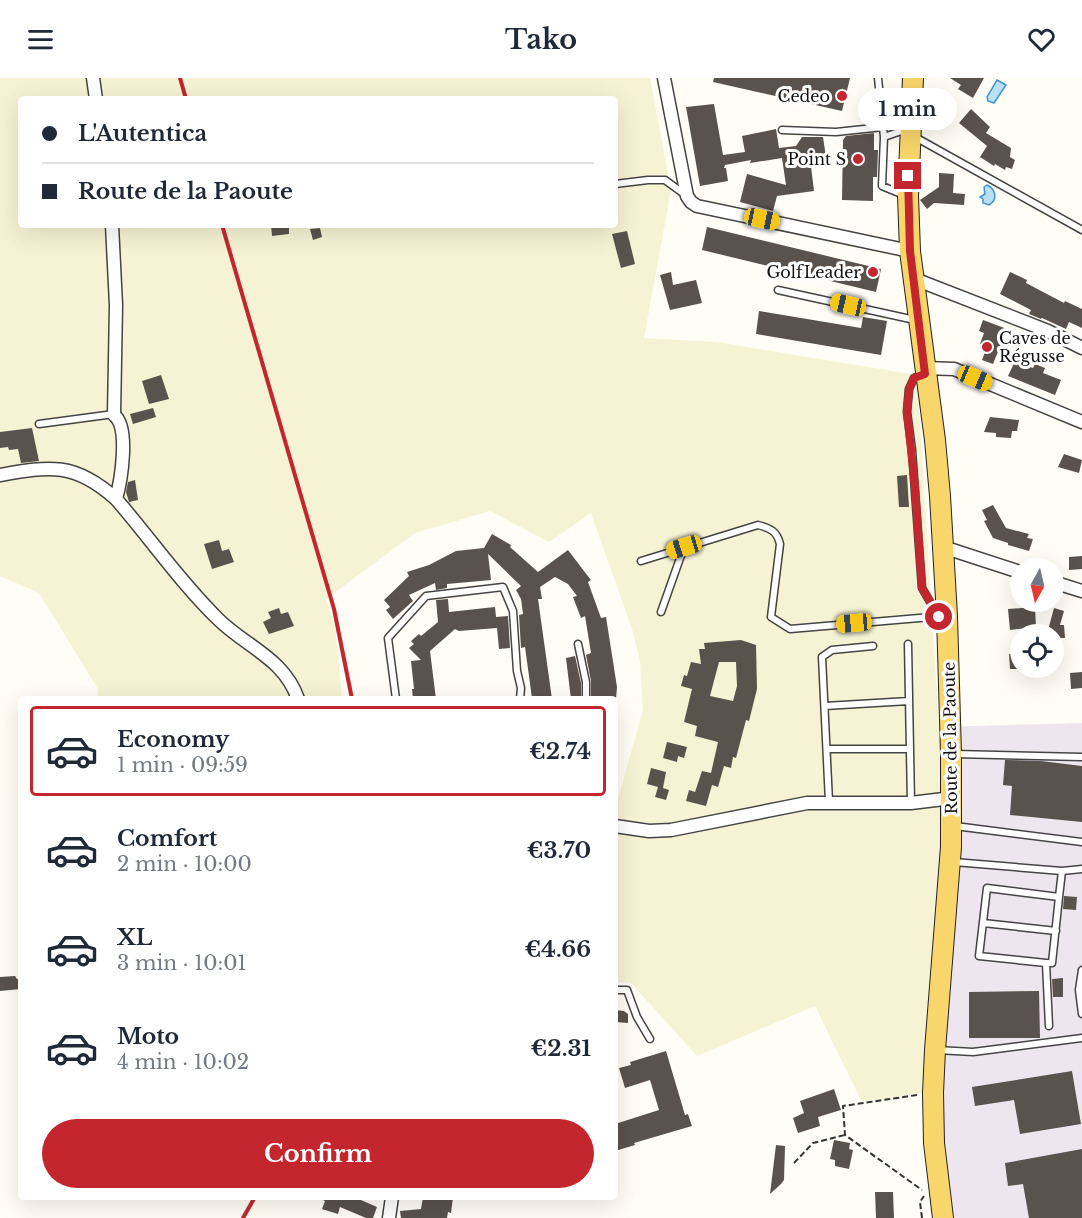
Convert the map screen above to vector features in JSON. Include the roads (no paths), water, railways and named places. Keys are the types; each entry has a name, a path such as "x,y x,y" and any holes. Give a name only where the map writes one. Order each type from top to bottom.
{"main road":[{"name":"Route de la Paoute","path":"913,78 908,196 910,251 935,440 943,547 943,616 951,754 952,826 933,1093 934,1143 943,1218"}],"street":[{"path":"93,78 96,96"},
{"path":"664,78 687,196 691,202 697,206 910,251"},
{"path":"112,228 116,305 114,415 121,422 122,451 121,480 116,499"},
{"path":"912,278 1048,332 1082,348"},
{"path":"925,371 954,369 1082,422"},
{"path":"0,475 52,467 67,470 91,480 116,499 217,618 277,664 287,675 297,696"},
{"path":"943,547 1010,569"},
{"path":"1064,585 1082,591"},
{"path":"618,826 649,831 671,830 807,803 911,802 952,798"},
{"path":"389,1218 392,1200"}],"lane":[{"path":"878,78 884,137 882,186 908,196"},
{"path":"782,130 836,132 883,127"},
{"path":"884,137 910,131 1082,230"},
{"path":"618,184 664,180 687,196"},
{"path":"778,290 918,321"},
{"path":"925,371 914,378 909,389 907,412 915,481 922,588 943,616"},
{"path":"39,423 114,415"},
{"path":"640,561 758,525 770,528 778,535 780,544 771,617 790,628 943,616"},
{"path":"661,612 684,547"},
{"path":"396,696 388,638 426,596 503,587 513,611 520,696"},
{"path":"578,644 586,682 586,696"},
{"path":"908,644 911,802"},
{"path":"829,803 822,657 832,650 873,646"},
{"path":"825,706 909,701"},
{"path":"827,749 910,749"},
{"path":"951,754 1082,757"},
{"path":"952,826 1082,842"},
{"path":"950,862 1062,871 1082,869"},
{"path":"1059,897 987,888 979,956 1052,963 1062,871"},
{"path":"983,923 1056,932"},
{"path":"1046,963 1049,1026"},
{"path":"1082,970 1079,990 1082,1014"},
{"path":"618,990 627,990 637,1017 650,1039"},
{"path":"935,1050 973,1052 1082,1038"}],"water":[{"path":"997,80 1006,85 994,103 988,101 987,97"},
{"path":"987,185 995,195 989,205 983,203 980,197 985,194 984,187"}],"railway":[{"path":"180,78 185,96"},
{"path":"223,228 334,609 351,696"},
{"path":"243,1218 253,1200"}],"place":[{"name":"Cedeo","path":"842,96"},
{"name":"Point S","path":"858,159"},
{"name":"GolfLeader","path":"873,272"},
{"name":"Caves de Régusse","path":"987,347"}]}
